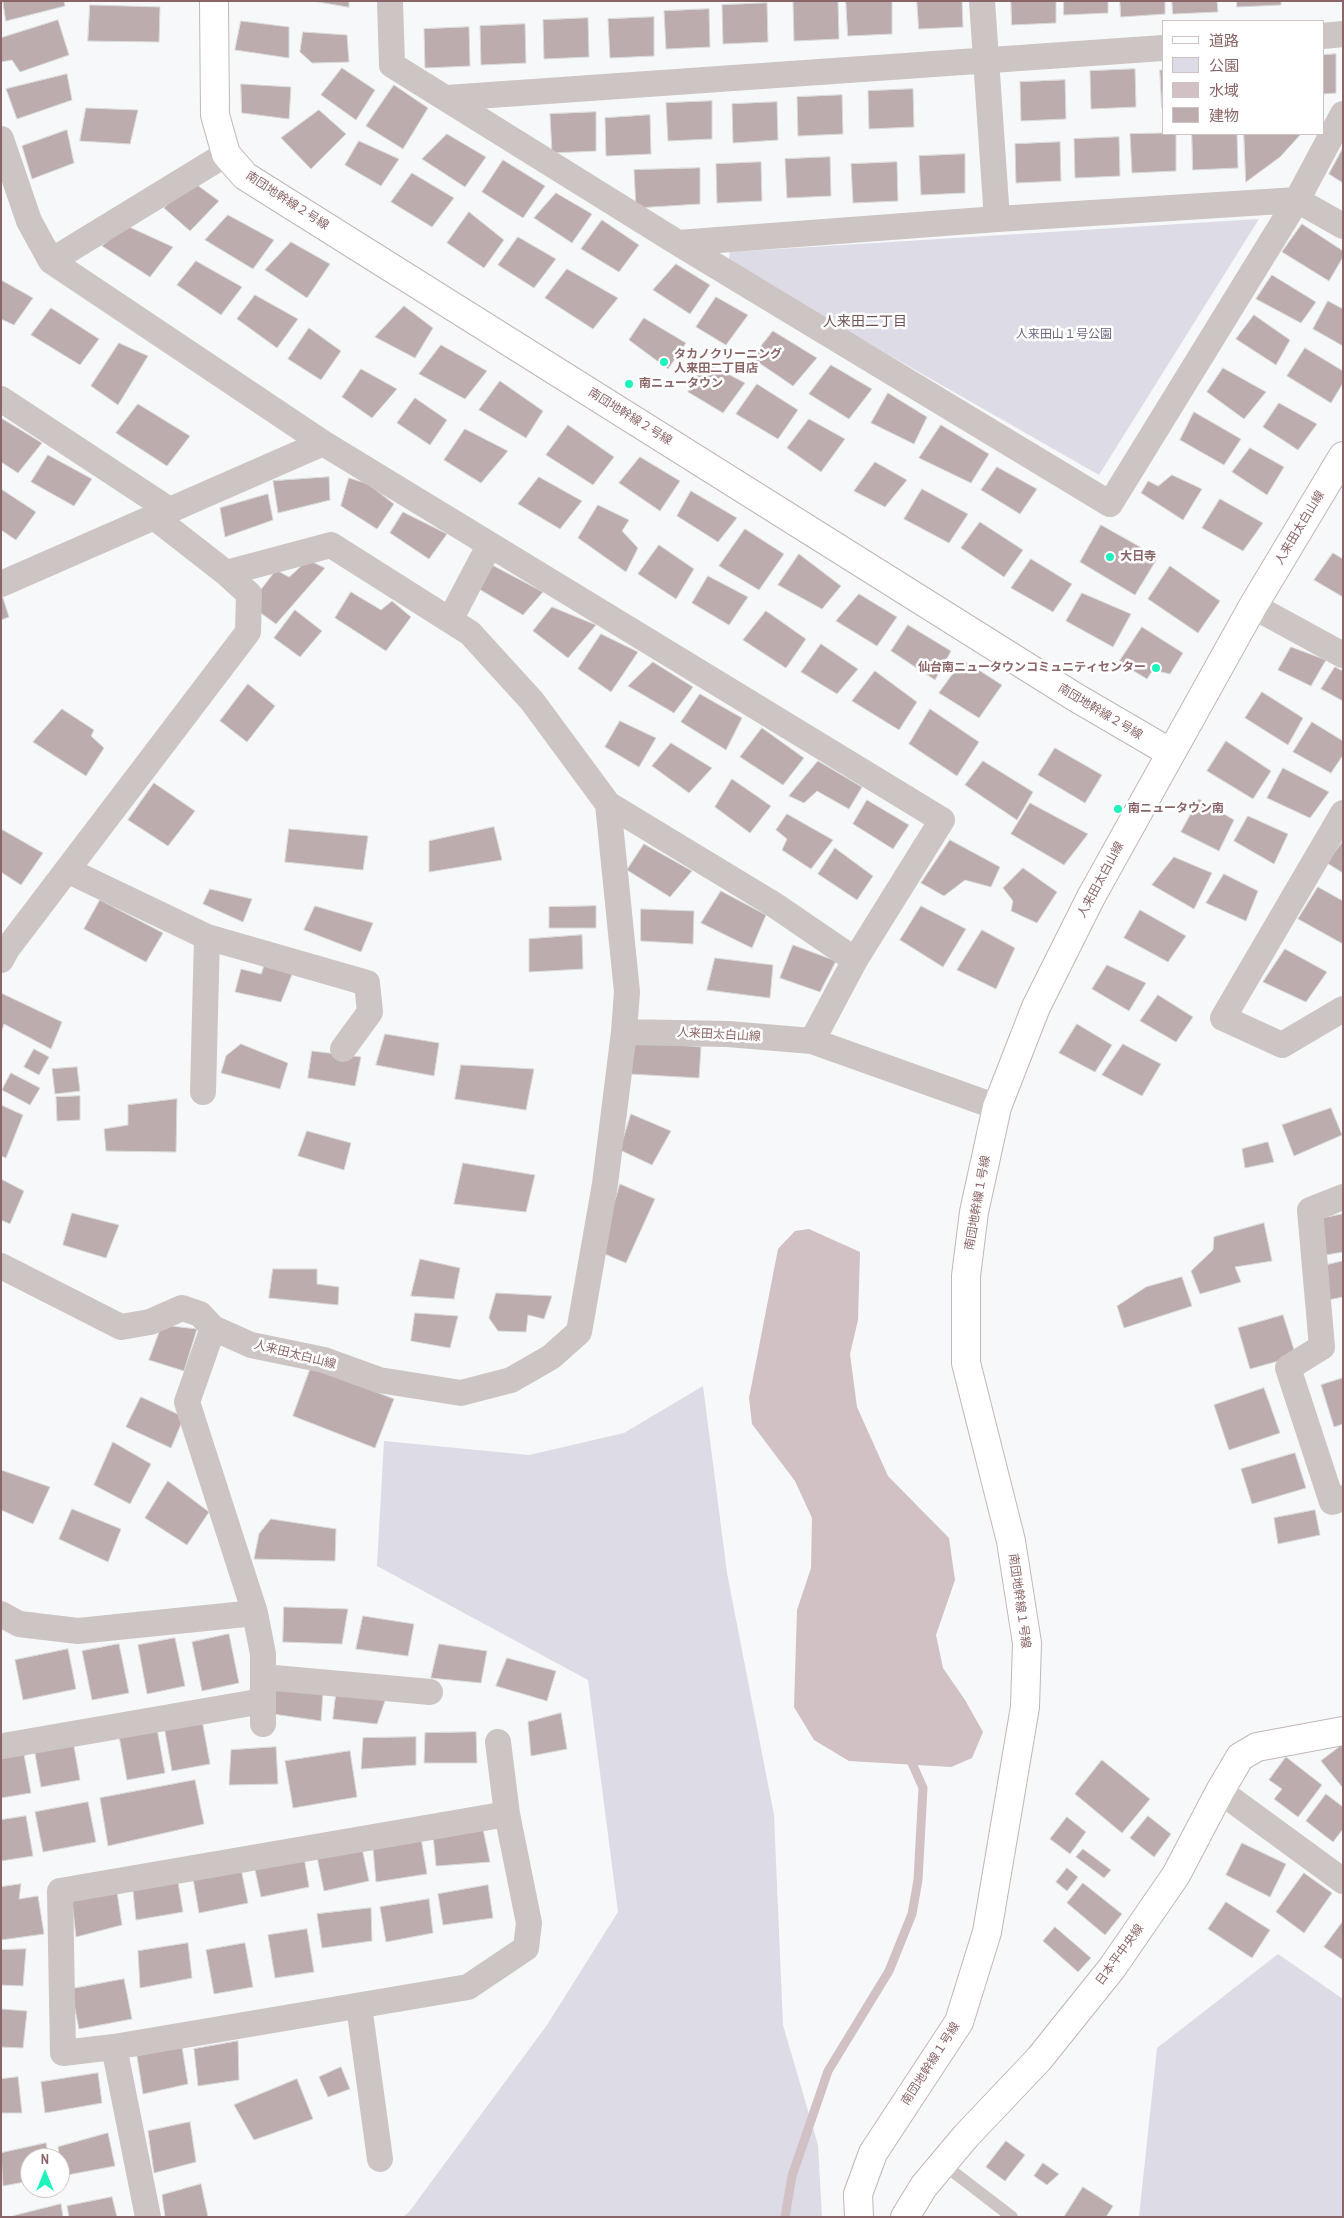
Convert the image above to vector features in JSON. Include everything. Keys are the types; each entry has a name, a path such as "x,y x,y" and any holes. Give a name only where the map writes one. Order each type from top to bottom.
{"street":[{"name":"南団地幹線２号線","path":"214,1 215,115 226,154 246,176 1075,697 1171,753"},
{"path":"390,1 392,64 678,243 1110,504 1297,200 1343,114"},
{"path":"982,1 997,219"},
{"path":"1324,36 1343,34"},
{"path":"447,98 1162,48"},
{"path":"1,139 29,221 51,261 323,443 489,546 942,820 855,960 812,1041"},
{"path":"51,261 226,154"},
{"path":"678,243 997,219 1297,200 1343,226"},
{"path":"1,399 160,513 249,594 248,632 3,952"},
{"path":"1,584 323,443"},
{"name":"人来田太白山線","path":"1,1266 121,1327 150,1322 182,1308 200,1314 214,1328 251,1345 324,1360 379,1380 460,1393 511,1380 551,1357 579,1332 605,1184 624,1032 728,1034 812,1041 997,1107 1036,1007 1091,896 1253,606 1343,456"},
{"path":"226,573 331,545 470,633 532,702 608,804 773,904 855,960"},
{"path":"450,620 489,546"},
{"path":"1253,606 1343,655"},
{"path":"608,804 627,992 624,1032"},
{"path":"1343,813 1223,1018 1282,1046 1343,1009"},
{"path":"67,870 207,937 367,983 370,1012 343,1049"},
{"path":"204,1092 207,937"},
{"name":"南団地幹線１号線","path":"859,2217 858,2194 873,2153 959,2022 987,1932 1025,1707 1027,1643 1012,1550 966,1363 966,1276 974,1212 997,1107"},
{"path":"1343,1196 1310,1210 1333,1344 1288,1368 1332,1502 1343,1498"},
{"path":"214,1328 187,1402 255,1614 263,1654 263,1701"},
{"path":"1,1614 19,1624 78,1631 255,1614"},
{"path":"3,1746 263,1701 430,1692"},
{"name":"日本平中央線","path":"905,2217 924,2186 966,2136 1039,2059 1112,1968 1176,1875 1240,1757 1257,1747 1343,1731"},
{"path":"498,1742 507,1814 529,1923 526,1948 468,1987 114,2047 63,2053 60,1891 507,1814"},
{"path":"1220,1791 1343,1881"},
{"path":"359,2006 380,2159"},
{"path":"114,2047 148,2217"}],"lane":[{"path":"943,2164 1012,2217"}],"green space":[{"name":"人来田山１号公園","path":"1259,219 1099,475 728,263 730,252"},
{"path":"703,1386 727,1573 774,1815 783,2025 818,2145 822,2217 403,2217 409,2212 547,2025 618,1912 588,1680 377,1566 384,1441 529,1455 624,1433"},
{"path":"1278,1954 1343,1999 1343,2217 1139,2217 1157,2048"}],"water":[{"path":"809,1229 860,1252 858,1320 850,1354 857,1407 888,1476 949,1538 955,1580 936,1635 943,1668 965,1700 983,1732 972,1758 951,1767 849,1761 814,1740 794,1707 797,1610 811,1568 812,1518 795,1481 752,1424 749,1398 778,1249 795,1231"}],"building":[{"path":"3,1 64,1 65,6 6,21"},
{"path":"313,1 349,1 349,7"},
{"path":"838,1 839,39 794,41 793,2"},
{"path":"846,1 892,1 892,34 848,36"},
{"path":"917,1 962,1 963,27 919,29"},
{"path":"1011,1 1056,1 1056,23 1012,25"},
{"path":"1064,1 1108,1 1108,13 1064,15"},
{"path":"1120,1 1165,1 1165,14 1121,17"},
{"path":"1172,1 1217,1 1218,12 1173,14"},
{"path":"1237,1 1281,1 1281,5 1237,7"},
{"path":"767,3 768,42 723,44 722,5"},
{"path":"90,5 160,7 159,42 88,41"},
{"path":"709,9 710,47 666,49 664,11"},
{"path":"654,17 654,56 610,58 608,19"},
{"path":"588,18 589,57 544,59 543,20"},
{"path":"58,20 69,55 20,72 12,60 1,62 1,38"},
{"path":"241,21 289,27 289,58 235,50"},
{"path":"525,24 526,63 481,65 480,26"},
{"path":"469,27 470,66 425,68 424,29"},
{"path":"303,32 347,35 349,62 312,63 300,52"},
{"path":"1336,54 1336,93 1324,94 1324,55"},
{"path":"342,68 375,90 356,120 321,95"},
{"path":"1135,69 1136,107 1091,109 1090,71"},
{"path":"1160,70 1162,70 1162,108"},
{"path":"67,74 72,100 17,119 6,89"},
{"path":"1065,80 1066,119 1021,121 1020,82"},
{"path":"241,84 291,87 289,119 242,113"},
{"path":"394,85 428,108 403,149 366,126"},
{"path":"913,89 914,127 869,129 868,91"},
{"path":"842,95 843,134 798,136 797,97"},
{"path":"712,101 712,139 668,141 666,103"},
{"path":"777,102 778,140 733,143 732,104"},
{"path":"86,108 138,110 130,144 80,141"},
{"path":"319,110 346,134 311,169 281,138"},
{"path":"596,112 596,151 552,153 550,114"},
{"path":"650,115 651,154 606,156 605,118"},
{"path":"67,130 74,163 32,179 22,146"},
{"path":"1162,133 1162,135 1176,135 1176,171 1132,173 1130,134"},
{"path":"447,134 486,157 465,187 422,159"},
{"path":"1192,135 1237,135 1238,168 1193,170"},
{"path":"1244,135 1300,135 1280,157 1246,182"},
{"path":"1119,137 1120,176 1075,178 1074,139"},
{"path":"359,141 399,159 381,186 345,165"},
{"path":"1060,142 1061,181 1016,183 1015,144"},
{"path":"1343,148 1343,183 1329,174"},
{"path":"965,154 965,193 921,195 919,156"},
{"path":"830,157 831,196 787,198 785,159"},
{"path":"503,160 545,186 523,218 482,192"},
{"path":"761,162 762,201 717,203 716,164"},
{"path":"897,162 898,201 853,203 851,164"},
{"path":"700,168 700,204 636,208 634,170"},
{"path":"412,173 454,198 432,227 391,202"},
{"path":"193,182 219,201 190,231 164,208"},
{"path":"556,193 592,214 572,243 534,218"},
{"path":"469,212 504,240 484,268 447,243"},
{"path":"228,215 274,240 253,269 205,240"},
{"path":"602,220 639,245 619,272 581,249"},
{"path":"1302,224 1343,251 1343,257 1329,281 1282,252"},
{"path":"127,226 173,247 150,277 102,246"},
{"path":"518,237 556,259 534,288 498,265"},
{"path":"291,242 330,264 307,298 265,270"},
{"path":"196,261 242,287 221,315 177,285"},
{"path":"676,264 710,285 690,314 653,290"},
{"path":"567,269 618,298 593,329 545,298"},
{"path":"1272,275 1316,302 1301,323 1256,299"},
{"path":"1,280 33,298 14,325 1,319"},
{"path":"255,295 298,319 277,348 237,319"},
{"path":"716,297 748,315 726,345 696,327"},
{"path":"1328,301 1343,309 1343,346 1313,329"},
{"path":"404,306 433,328 415,358 375,337"},
{"path":"51,308 99,339 80,365 31,335"},
{"path":"1254,315 1290,340 1276,365 1236,339"},
{"path":"644,318 686,343 668,369 629,340"},
{"path":"309,328 341,351 321,380 288,359"},
{"path":"773,331 817,358 793,386 752,358"},
{"path":"119,343 148,356 118,405 91,386"},
{"path":"441,345 487,371 465,399 419,374"},
{"path":"1305,348 1343,371 1343,383 1331,403 1287,376"},
{"path":"705,362 745,383 723,413 688,392"},
{"path":"831,365 872,389 849,419 809,394"},
{"path":"1223,368 1266,392 1244,419 1207,392"},
{"path":"361,369 397,389 372,418 342,397"},
{"path":"500,381 543,411 526,438 479,410"},
{"path":"757,384 798,410 778,439 736,414"},
{"path":"888,393 927,417 914,444 871,423"},
{"path":"415,398 447,420 430,445 397,423"},
{"path":"1279,403 1317,424 1298,450 1263,427"},
{"path":"138,404 190,436 167,466 116,433"},
{"path":"1194,412 1241,439 1224,465 1180,440"},
{"path":"1,418 42,443 18,473 1,462"},
{"path":"809,419 845,439 821,472 787,448"},
{"path":"568,425 614,457 593,485 546,455"},
{"path":"941,425 989,454 971,483 919,458"},
{"path":"465,429 508,451 481,483 444,460"},
{"path":"1250,448 1284,467 1267,495 1232,472"},
{"path":"48,455 92,479 74,506 31,482"},
{"path":"640,457 680,481 660,511 619,483"},
{"path":"875,462 907,480 885,507 854,491"},
{"path":"997,467 1037,489 1020,514 981,490"},
{"path":"1172,475 1202,489 1183,520 1141,493 1148,481 1158,486"},
{"path":"329,477 330,500 278,513 273,481"},
{"path":"539,477 582,501 560,529 518,504"},
{"path":"349,478 368,484 394,504 377,529 341,506"},
{"path":"1,489 36,512 16,540 1,530"},
{"path":"922,489 968,514 949,543 904,519"},
{"path":"691,491 737,518 718,542 677,516"},
{"path":"268,494 273,520 225,537 220,508"},
{"path":"1220,499 1263,523 1243,551 1202,528"},
{"path":"598,505 629,520 622,531 638,548 626,572 578,538"},
{"path":"403,512 447,534 429,559 390,533"},
{"path":"980,522 1023,550 1004,577 961,548"},
{"path":"1101,525 1158,557 1135,595 1080,562"},
{"path":"745,529 784,554 759,590 719,566"},
{"path":"659,545 694,569 676,599 638,574"},
{"path":"1333,553 1343,559 1343,597 1314,580"},
{"path":"799,554 841,586 822,609 778,585"},
{"path":"1031,559 1072,584 1053,612 1011,588"},
{"path":"308,560 325,568 276,624 258,611 259,592 276,570 289,577"},
{"path":"492,565 543,592 523,615 479,589"},
{"path":"1170,566 1220,601 1198,633 1148,599"},
{"path":"708,576 748,597 729,625 692,603"},
{"path":"1,592 9,617 1,620"},
{"path":"351,592 381,610 392,601 411,617 386,651 335,618"},
{"path":"1082,593 1131,614 1113,647 1066,621"},
{"path":"859,594 897,617 877,646 836,621"},
{"path":"552,607 596,625 568,658 533,631"},
{"path":"295,610 322,631 300,657 274,638"},
{"path":"766,611 806,639 786,668 743,640"},
{"path":"908,625 951,651 935,680 891,651"},
{"path":"1142,627 1183,653 1170,674 1153,670 1147,679 1119,662"},
{"path":"601,634 638,652 611,692 578,669"},
{"path":"821,644 858,669 837,694 801,672"},
{"path":"1291,647 1326,660 1311,686 1278,670"},
{"path":"963,660 1002,685 979,718 939,693"},
{"path":"653,662 693,687 674,713 628,686"},
{"path":"1335,667 1343,671 1343,701 1321,689"},
{"path":"875,671 917,702 899,730 852,701"},
{"path":"248,684 275,706 247,742 220,721"},
{"path":"1262,692 1303,718 1288,745 1245,718"},
{"path":"700,694 742,718 726,750 681,722"},
{"path":"62,709 94,730 91,736 104,748 86,776 33,742"},
{"path":"930,709 979,742 957,776 909,744"},
{"path":"620,721 656,738 639,767 605,747"},
{"path":"1312,722 1343,741 1343,755 1331,773 1293,752"},
{"path":"762,728 804,758 783,785 740,757"},
{"path":"1226,741 1271,771 1253,799 1207,771"},
{"path":"671,743 712,768 689,793 652,766"},
{"path":"1055,748 1102,775 1085,803 1038,775"},
{"path":"818,761 862,787 849,809 817,791 804,803 789,796"},
{"path":"983,761 1033,792 1017,820 965,785"},
{"path":"1283,768 1329,792 1310,818 1267,798"},
{"path":"732,779 771,806 750,833 715,807"},
{"path":"154,783 195,811 168,846 128,820"},
{"path":"1199,799 1234,820 1219,851 1181,832"},
{"path":"867,800 909,825 893,849 853,824"},
{"path":"1030,803 1088,834 1064,865 1011,834"},
{"path":"787,814 833,840 811,869 782,850 787,839 776,830"},
{"path":"1248,816 1288,834 1274,864 1234,841"},
{"path":"494,827 502,860 429,872 429,841"},
{"path":"1,829 43,853 21,885 1,872"},
{"path":"289,829 368,836 363,870 285,862"},
{"path":"950,840 1000,867 991,887 965,880 944,896 921,883"},
{"path":"1343,841 1343,873 1327,863"},
{"path":"644,844 692,871 670,897 627,870"},
{"path":"835,848 873,876 857,900 818,874"},
{"path":"1174,857 1212,873 1194,909 1152,885"},
{"path":"1023,868 1057,892 1037,923 1011,911 1013,901 1003,888"},
{"path":"1224,874 1258,891 1246,921 1206,903"},
{"path":"1318,887 1343,901 1343,944 1298,919"},
{"path":"210,889 252,899 243,922 203,904"},
{"path":"721,891 766,915 752,948 701,923"},
{"path":"100,900 163,933 146,962 84,929"},
{"path":"315,906 373,923 361,952 304,930"},
{"path":"596,906 596,928 549,928 549,907"},
{"path":"921,906 966,929 943,967 900,940"},
{"path":"641,909 694,911 693,944 641,941"},
{"path":"1140,910 1186,936 1168,962 1124,938"},
{"path":"982,930 1015,948 996,989 957,970"},
{"path":"582,935 583,969 529,972 529,939"},
{"path":"793,945 836,961 820,992 780,978"},
{"path":"1285,949 1327,972 1306,1002 1263,982"},
{"path":"715,958 773,965 770,998 707,990"},
{"path":"265,963 293,972 281,1002 235,992 241,969 261,974"},
{"path":"1107,965 1146,983 1129,1011 1092,989"},
{"path":"1,993 62,1022 51,1049 4,1024 1,1033"},
{"path":"1158,995 1193,1017 1176,1042 1140,1021"},
{"path":"1077,1024 1112,1045 1095,1072 1059,1053"},
{"path":"385,1034 439,1043 434,1076 376,1065"},
{"path":"636,1041 701,1047 699,1078 630,1074"},
{"path":"241,1044 288,1063 280,1089 221,1073 226,1056"},
{"path":"1123,1044 1161,1064 1142,1096 1102,1075"},
{"path":"34,1049 49,1057 39,1075 24,1067"},
{"path":"312,1051 361,1057 355,1086 308,1078"},
{"path":"461,1065 534,1069 526,1110 455,1099"},
{"path":"77,1067 80,1091 55,1094 52,1069"},
{"path":"11,1073 40,1088 30,1105 2,1090"},
{"path":"80,1096 80,1120 57,1121 56,1097"},
{"path":"177,1099 176,1152 106,1151 104,1129 128,1125 128,1105"},
{"path":"1,1105 23,1115 6,1158 1,1156"},
{"path":"1331,1108 1342,1135 1294,1156 1282,1125"},
{"path":"631,1114 671,1131 652,1165 620,1150"},
{"path":"307,1131 351,1143 344,1170 298,1156"},
{"path":"1268,1142 1274,1162 1245,1168 1242,1149"},
{"path":"463,1163 535,1175 526,1212 454,1204"},
{"path":"1,1179 24,1191 10,1224 1,1220"},
{"path":"620,1184 655,1199 626,1263 600,1252"},
{"path":"72,1213 119,1225 106,1258 63,1245"},
{"path":"1343,1214 1343,1252 1326,1255 1323,1218"},
{"path":"1264,1223 1272,1261 1235,1267 1241,1282 1200,1294 1191,1271 1213,1250 1214,1237"},
{"path":"420,1259 460,1268 454,1299 411,1296"},
{"path":"1343,1261 1343,1297 1328,1300 1322,1266"},
{"path":"273,1269 317,1269 317,1284 339,1287 338,1305 269,1298"},
{"path":"1182,1277 1192,1306 1124,1328 1117,1306 1146,1287"},
{"path":"496,1293 552,1296 544,1319 528,1315 526,1332 498,1331 489,1318"},
{"path":"415,1313 458,1316 450,1348 411,1341"},
{"path":"1283,1315 1296,1356 1250,1369 1238,1328"},
{"path":"162,1325 197,1329 184,1371 149,1360"},
{"path":"311,1367 394,1399 375,1448 293,1416"},
{"path":"1343,1378 1343,1424 1334,1427 1321,1385"},
{"path":"1264,1388 1280,1433 1229,1450 1214,1405"},
{"path":"141,1397 184,1417 171,1448 126,1427"},
{"path":"113,1442 151,1464 130,1504 94,1485"},
{"path":"1295,1453 1306,1488 1252,1504 1241,1469"},
{"path":"1,1470 50,1487 33,1524 1,1510"},
{"path":"168,1481 209,1512 187,1545 145,1518"},
{"path":"72,1509 121,1529 108,1562 59,1539"},
{"path":"1315,1510 1320,1535 1278,1544 1274,1518"},
{"path":"271,1519 336,1529 335,1561 254,1559 259,1534"},
{"path":"284,1607 348,1609 342,1644 283,1642"},
{"path":"363,1616 414,1624 408,1656 356,1649"},
{"path":"229,1634 239,1683 202,1691 192,1642"},
{"path":"175,1638 185,1686 147,1694 138,1645"},
{"path":"119,1644 129,1693 92,1700 82,1651"},
{"path":"439,1644 487,1651 481,1683 431,1678"},
{"path":"68,1649 76,1689 23,1700 15,1660"},
{"path":"507,1658 556,1671 547,1701 496,1686"},
{"path":"276,1687 323,1692 321,1721 273,1714"},
{"path":"336,1694 386,1698 377,1724 333,1719"},
{"path":"561,1713 567,1749 531,1756 528,1722"},
{"path":"202,1720 210,1764 172,1771 164,1726"},
{"path":"157,1729 165,1773 127,1780 119,1736"},
{"path":"476,1732 477,1763 424,1763 425,1733"},
{"path":"416,1737 416,1765 361,1769 363,1738"},
{"path":"73,1741 80,1780 41,1787 34,1748"},
{"path":"1343,1744 1343,1788 1321,1761"},
{"path":"276,1747 278,1784 229,1785 231,1750"},
{"path":"23,1749 31,1793 1,1798 1,1753"},
{"path":"350,1751 357,1797 293,1808 285,1761"},
{"path":"1286,1757 1322,1785 1298,1817 1274,1799 1282,1789 1269,1780"},
{"path":"1102,1760 1150,1799 1122,1833 1075,1794"},
{"path":"195,1780 204,1824 108,1846 100,1798"},
{"path":"1326,1794 1343,1807 1343,1829 1333,1842 1306,1821"},
{"path":"88,1802 96,1842 43,1852 35,1812"},
{"path":"26,1816 33,1856 1,1861 1,1820"},
{"path":"1148,1816 1171,1834 1154,1857 1130,1838"},
{"path":"1067,1817 1086,1832 1070,1854 1050,1839"},
{"path":"483,1829 490,1862 436,1866 433,1834"},
{"path":"421,1838 427,1874 376,1882 373,1848"},
{"path":"1242,1843 1286,1864 1270,1897 1226,1875"},
{"path":"362,1848 369,1881 324,1891 317,1857"},
{"path":"1083,1849 1111,1870 1104,1878 1076,1857"},
{"path":"304,1857 309,1887 261,1897 254,1865"},
{"path":"1067,1868 1078,1877 1067,1891 1056,1882"},
{"path":"241,1869 248,1903 199,1913 193,1878"},
{"path":"1304,1873 1332,1893 1304,1933 1276,1912"},
{"path":"178,1882 183,1912 136,1920 133,1891"},
{"path":"1083,1883 1122,1914 1105,1935 1067,1903"},
{"path":"21,1884 19,1899 38,1896 44,1934 1,1940 1,1887"},
{"path":"488,1885 493,1918 443,1925 438,1894"},
{"path":"117,1892 122,1925 76,1937 72,1901"},
{"path":"429,1899 433,1933 386,1942 380,1907"},
{"path":"1226,1902 1270,1930 1252,1958 1208,1929"},
{"path":"371,1908 372,1941 322,1948 317,1914"},
{"path":"1343,1921 1343,1960 1324,1947"},
{"path":"1055,1927 1091,1958 1078,1972 1043,1941"},
{"path":"307,1929 314,1972 275,1978 268,1935"},
{"path":"188,1943 192,1978 140,1988 138,1951"},
{"path":"245,1943 253,1987 214,1994 206,1950"},
{"path":"26,1949 23,1986 1,1985 1,1950"},
{"path":"124,1979 132,2019 79,2029 71,1989"},
{"path":"1,2009 27,2011 23,2048 1,2047"},
{"path":"238,2041 239,2080 198,2086 194,2049"},
{"path":"182,2047 188,2084 143,2094 137,2056"},
{"path":"341,2067 350,2089 328,2097 319,2077"},
{"path":"98,2073 102,2103 45,2113 41,2082"},
{"path":"18,2077 22,2113 1,2113 1,2079"},
{"path":"297,2079 313,2119 254,2140 234,2105"},
{"path":"190,2122 196,2162 154,2173 148,2131"},
{"path":"108,2133 115,2166 70,2174 70,2148 58,2147"},
{"path":"1006,2141 1025,2155 1005,2181 986,2167"},
{"path":"46,2143 47,2148 24,2148"},
{"path":"20,2149 20,2183 3,2186 1,2153"},
{"path":"1043,2163 1059,2174 1047,2185 1034,2176"},
{"path":"201,2184 208,2217 165,2217 162,2195"},
{"path":"1083,2187 1113,2206 1106,2217 1064,2217"},
{"path":"112,2197 117,2217 69,2217 67,2206"},
{"path":"61,2204 63,2217 13,2217 13,2216"}],"waterway":[{"path":"785,2217 792,2176 828,2071 889,1971 912,1914 918,1880 923,1788 908,1754"}],"place":[{"name":"タカノクリーニング 人来田二丁目店","path":"664,362"},
{"name":"南ニュータウン","path":"629,384"},
{"name":"大日寺","path":"1110,557"},
{"name":"仙台南ニュータウンコミュニティセンター","path":"1156,668"},
{"name":"南ニュータウン南","path":"1118,809"}],"district":[{"name":"人来田二丁目","path":"865,322"}]}
